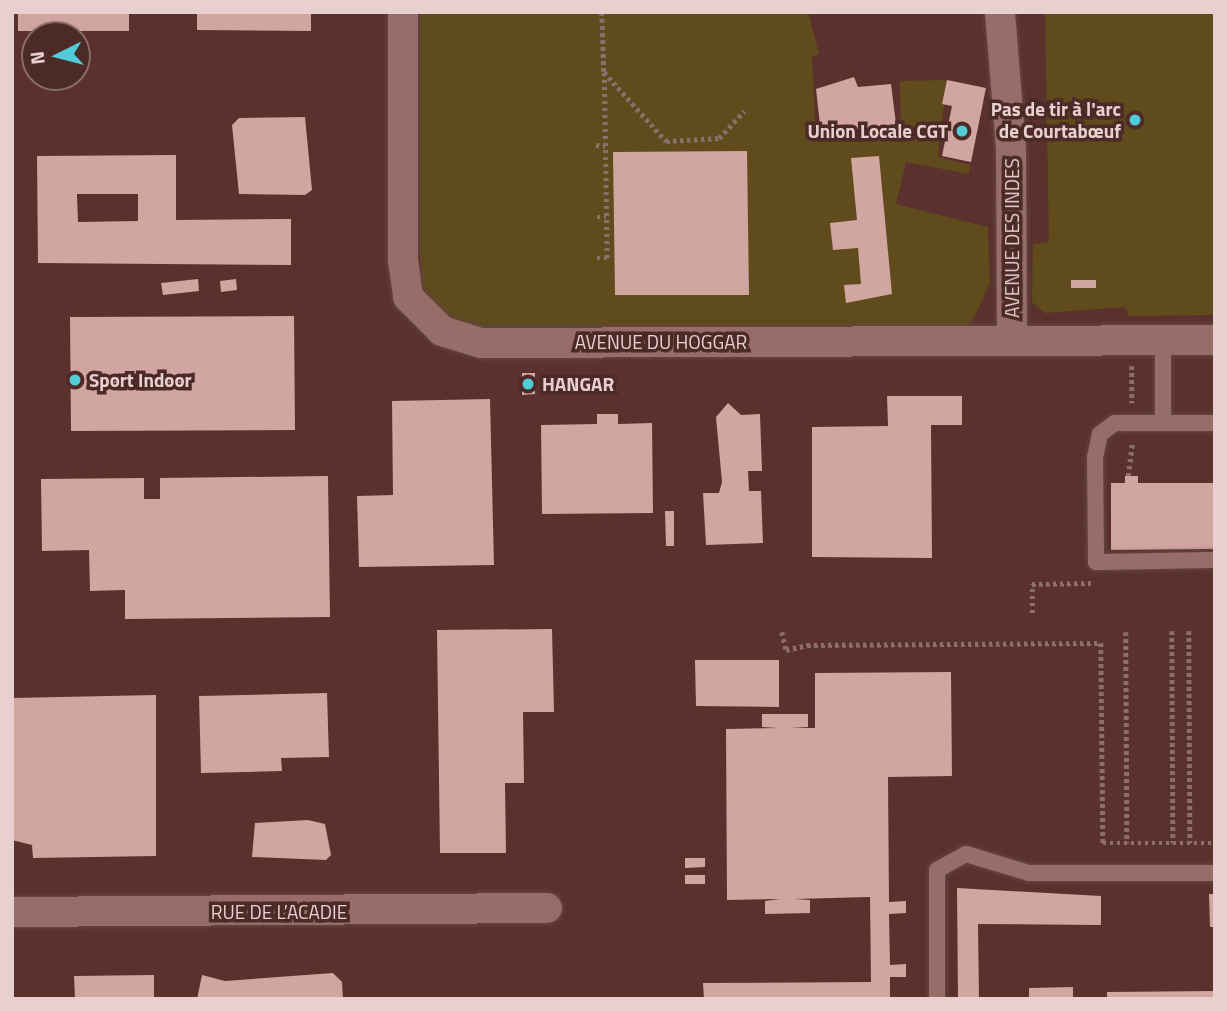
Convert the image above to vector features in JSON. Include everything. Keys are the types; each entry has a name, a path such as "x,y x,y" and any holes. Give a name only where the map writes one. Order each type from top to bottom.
{"street":[{"name":"AVENUE DU HOGGAR","path":"404,12 403,260 408,297 442,331 481,343 1215,340"},
{"name":"AVENUE DES INDES","path":"1000,12 1012,150 1012,339"},
{"name":"RUE DE L’ACADIE","path":"12,912 547,908"}],"lane":[{"path":"1163,340 1163,422"},
{"path":"1215,423 1115,423 1100,434 1096,562 1215,560"},
{"path":"937,999 937,870 966,854 1029,873 1215,873"}],"path":[{"path":"597,258 607,258 602,12"},
{"path":"604,72 666,141 719,138 744,111"},
{"path":"596,145 605,146"},
{"path":"597,217 606,217"},
{"path":"1172,631 1173,843"},
{"path":"1189,631 1190,843"},
{"path":"782,632 786,650 807,645 1101,643 1103,843 1215,843"},
{"path":"1126,632 1127,843"}],"shaded area":[{"path":"12,12 1215,12 1215,999 12,999"},
{"path":"420,12 808,12 819,54 812,57 816,138 901,128 900,81 947,80 938,157 970,165 969,174 906,162 896,204 988,227 990,283 973,320 966,327 492,335 436,317 422,284 420,250"},
{"name":"Pas de tir à l'arc de Courtabœuf","path":"1045,12 1215,12 1215,315 1129,316 1125,307 1045,313 1032,302 1033,244 1049,242"}],"building":[{"path":"18,12 129,12 129,31 91,31 91,21 21,21 21,31 18,31"},
{"path":"197,12 311,12 311,31 197,30"},
{"path":"854,77 858,87 891,84 896,124 821,134 816,89"},
{"name":"Union Locale CGT","path":"947,80 986,88 971,162 942,156 952,106 942,104"},
{"path":"305,117 312,190 305,195 239,194 232,125 239,118"},
{"path":"747,151 749,295 615,295 613,152"},
{"path":"176,155 176,220 291,219 291,265 38,263 37,156","holes":["77,194 138,194 138,221 78,222"]},
{"path":"879,156 892,294 846,303 844,285 861,284 858,248 833,250 830,223 857,220 851,158"},
{"path":"198,279 199,291 163,295 161,283"},
{"path":"236,279 237,290 221,292 220,281"},
{"path":"1071,280 1096,280 1096,288 1071,288"},
{"path":"294,316 295,430 71,431 70,317"},
{"name":"HANGAR","path":"522,373 535,373 535,394 522,395"},
{"path":"887,396 962,396 962,425 931,425 932,558 812,557 812,427 888,426"},
{"path":"490,399 494,565 359,567 357,496 393,495 392,401"},
{"path":"728,403 741,415 760,414 762,471 748,471 749,491 761,491 763,543 706,545 703,493 719,493 722,482 716,417"},
{"path":"597,414 618,414 618,424 652,423 653,513 542,514 541,425 597,424"},
{"path":"328,476 330,617 125,619 125,590 90,591 89,550 42,551 41,479 144,478 144,499 160,499 160,478"},
{"path":"1125,476 1138,476 1138,483 1215,483 1215,549 1111,550 1111,483 1125,483"},
{"path":"665,511 674,511 674,546 666,546"},
{"path":"552,629 554,712 523,712 524,783 505,783 506,853 440,853 437,630"},
{"path":"695,660 779,660 779,707 696,706"},
{"path":"951,672 952,776 888,777 889,902 906,901 906,913 889,914 890,965 906,964 906,977 890,977 890,999 704,999 703,983 871,982 870,897 794,899 810,900 810,913 765,914 765,901 780,899 727,900 726,729 778,728 762,727 762,714 808,714 808,727 791,728 815,728 815,673"},
{"path":"327,693 329,757 281,758 282,771 201,773 199,696"},
{"path":"156,695 156,856 33,858 32,845 12,840 12,698"},
{"path":"308,820 325,824 331,855 326,860 252,857 255,823"},
{"path":"685,858 705,858 705,867 685,868"},
{"path":"685,875 705,875 705,884 685,884"},
{"path":"957,888 1101,896 1101,925 978,924 979,999 958,999"},
{"path":"1209,894 1215,894 1215,927 1210,927"},
{"path":"333,973 342,982 343,999 197,999 202,975 225,981"},
{"path":"154,975 154,999 75,999 74,976"},
{"path":"1073,987 1073,999 1029,999 1029,988"},
{"path":"1215,991 1215,999 1107,999 1107,992"}],"place":[{"name":"Pas de tir à l'arc de Courtabœuf","path":"1135,120"},
{"name":"Union Locale CGT","path":"962,131"},
{"name":"Sport Indoor","path":"75,380"},
{"name":"HANGAR","path":"528,384"}]}
